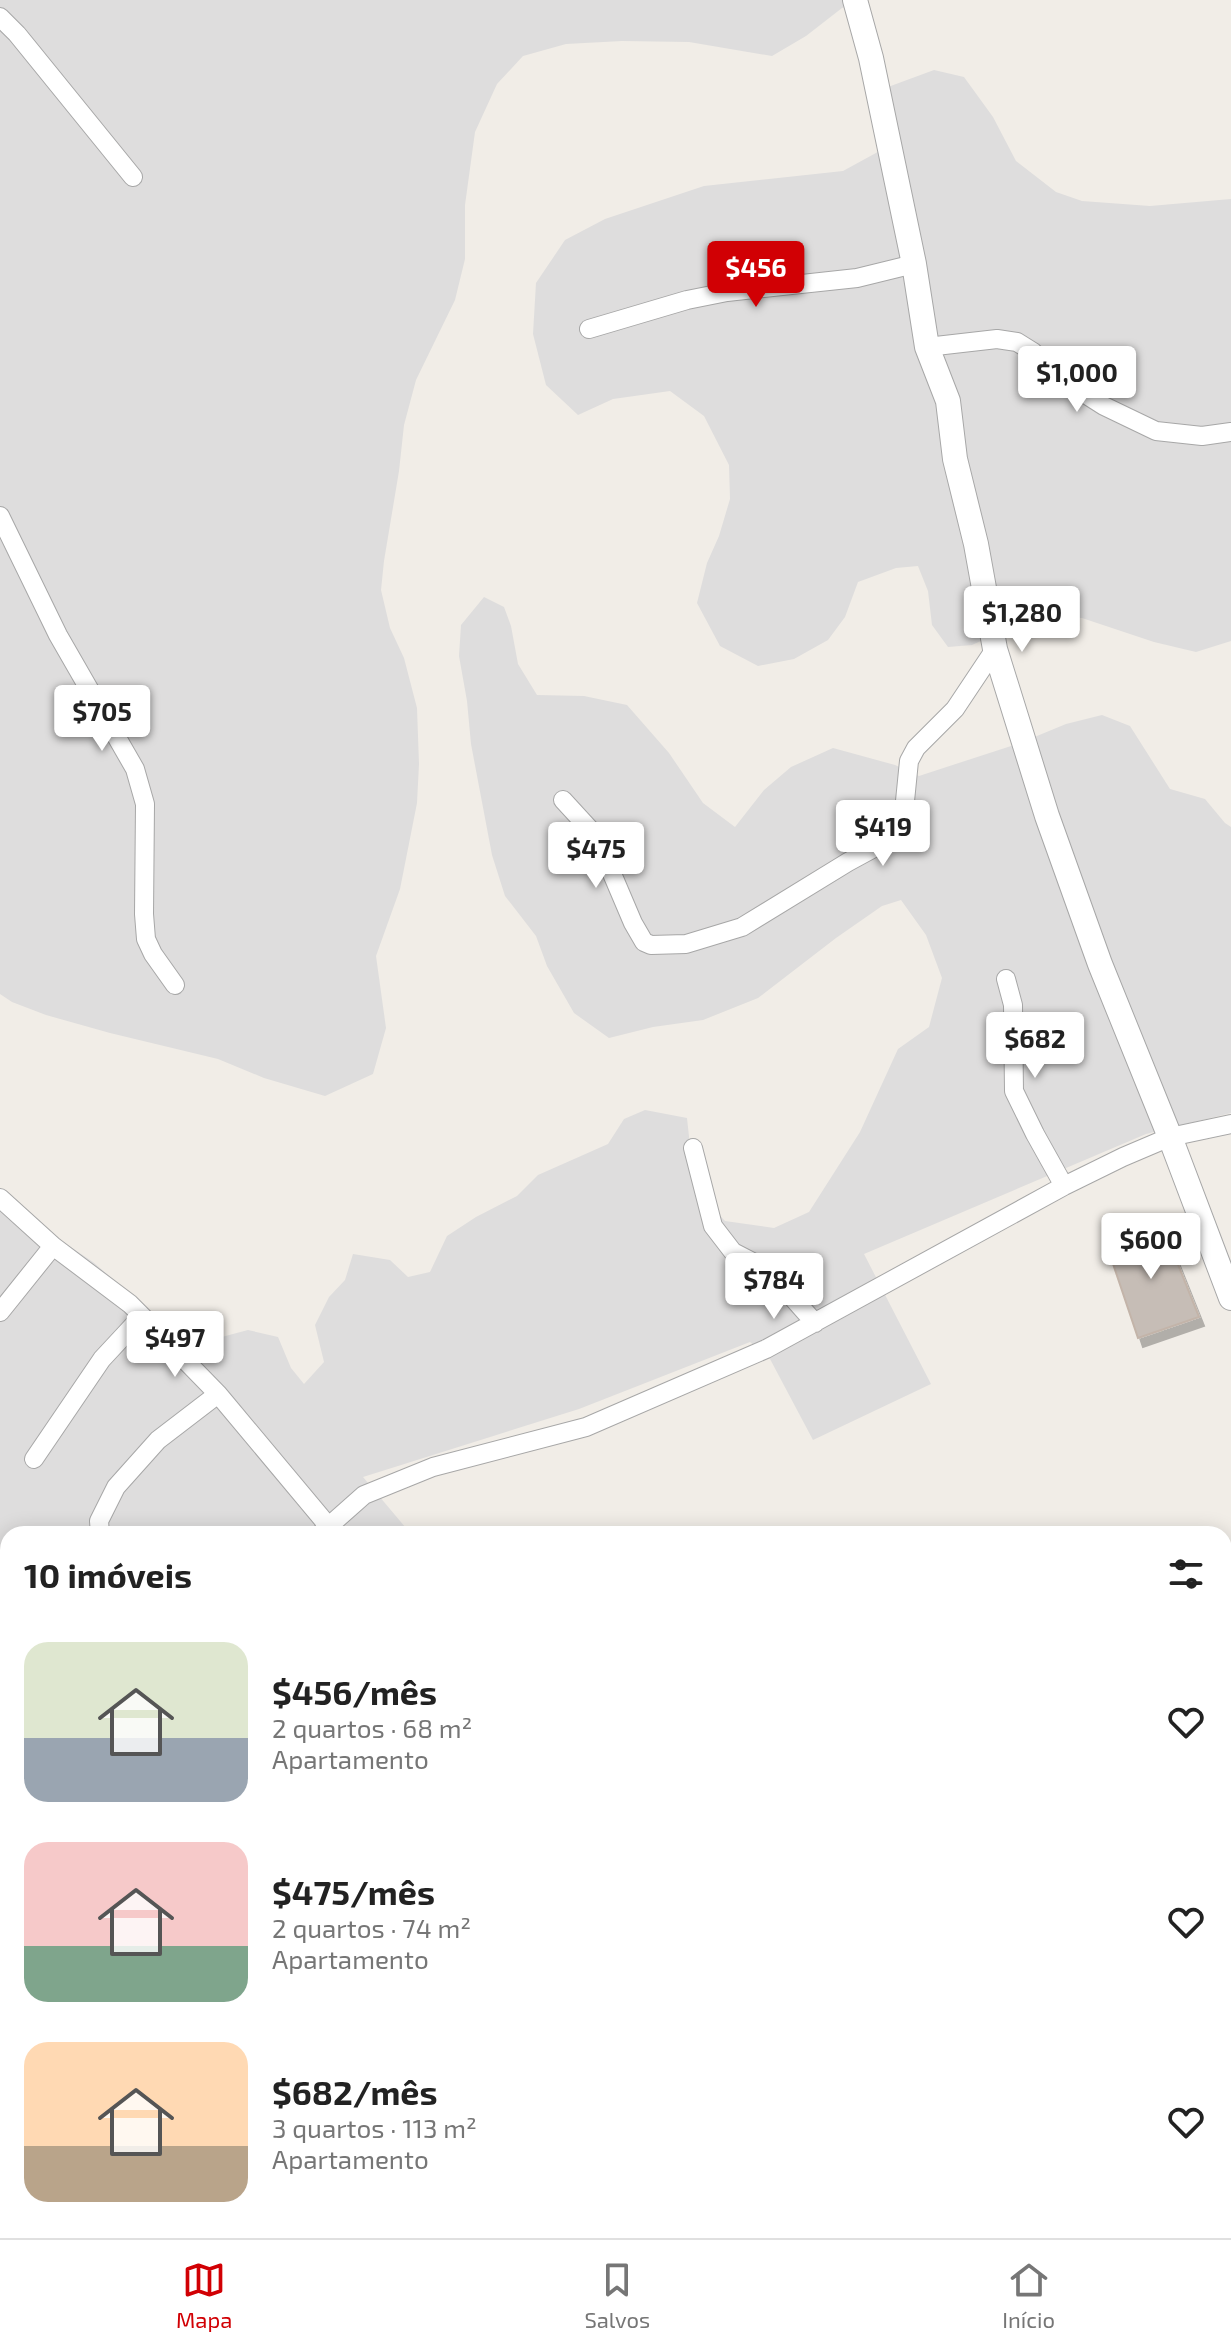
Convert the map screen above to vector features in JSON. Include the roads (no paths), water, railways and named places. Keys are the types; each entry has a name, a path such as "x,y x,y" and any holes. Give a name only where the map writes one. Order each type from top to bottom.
{"street":[{"path":"855,0 871,58 914,264 927,347 948,401 955,459 976,544 995,649 1047,816 1100,964 1231,1298"},
{"path":"0,17 133,177"},
{"path":"589,329 687,300 727,292 857,278 914,264"},
{"path":"927,347 997,339 1017,342 1033,352 1060,378 1104,406 1156,431 1202,436 1231,432"},
{"path":"0,516 58,635 135,769 145,804 146,939 175,985"},
{"path":"563,800 596,836 644,942 651,945 686,944 742,927 894,837 903,821 909,761 916,748 955,709 995,649"},
{"path":"1006,979 1013,1005 1014,1091 1064,1186"},
{"path":"333,1526 344,1511 364,1495 433,1467 586,1427 766,1349 1064,1186 1170,1137 1231,1124"},
{"path":"693,1148 713,1226 733,1252 768,1270 815,1323"},
{"path":"0,1198 53,1246 142,1316 218,1394 323,1526"},
{"path":"0,1312 53,1246"},
{"path":"34,1459 102,1359 142,1316"},
{"path":"99,1526 116,1487 158,1440 218,1394"}]}
